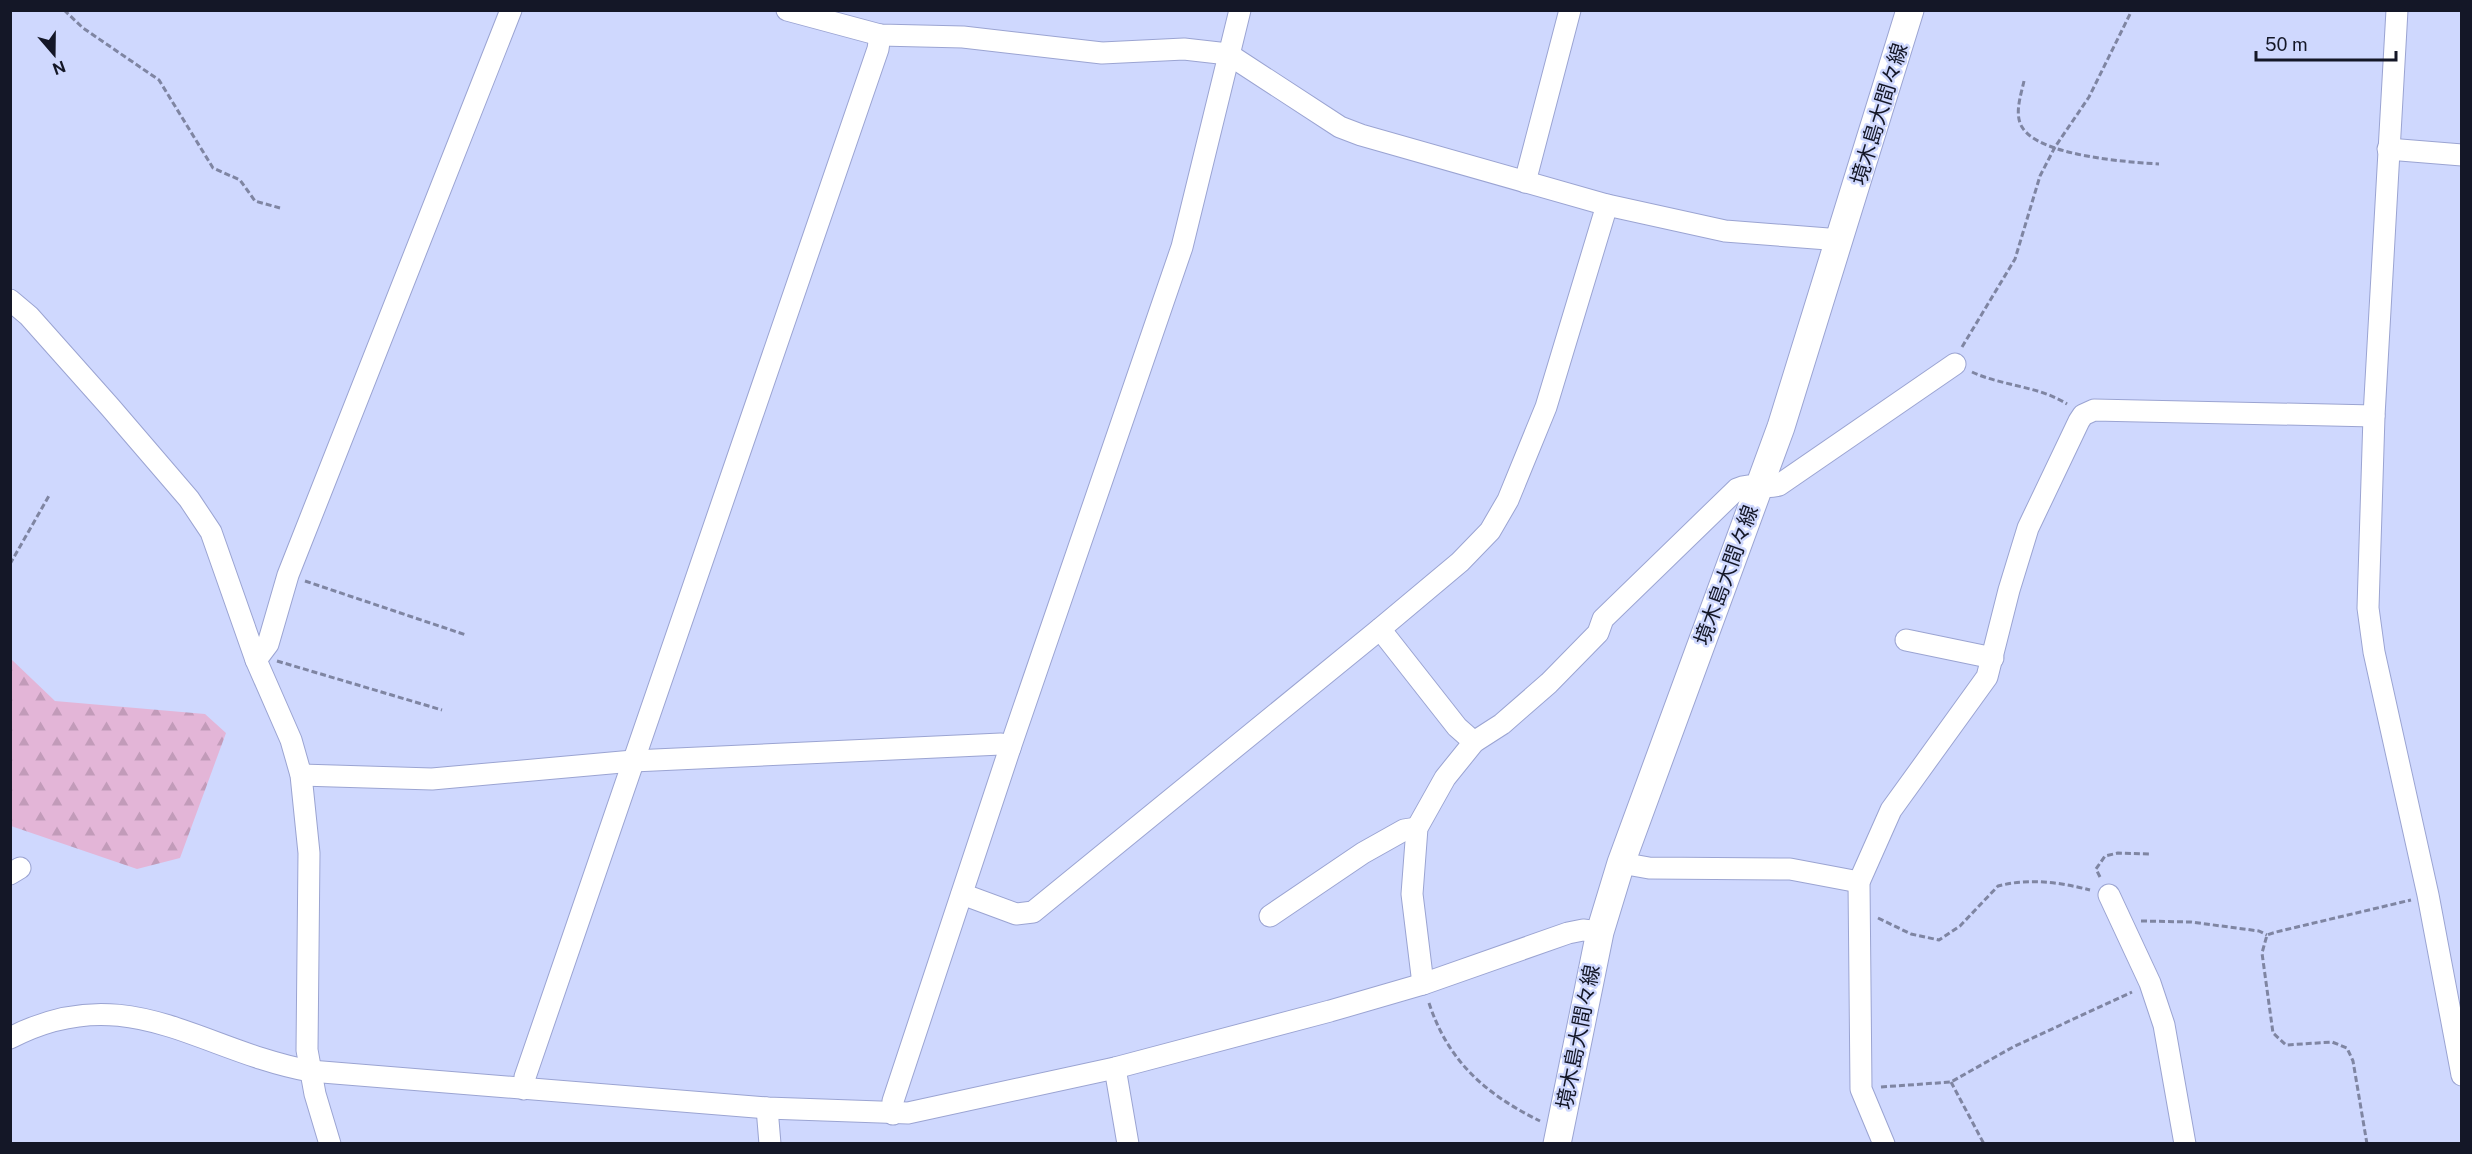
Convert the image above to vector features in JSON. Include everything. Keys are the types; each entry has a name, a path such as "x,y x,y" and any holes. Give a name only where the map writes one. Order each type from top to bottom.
{"main road":[{"name":"境木島大間々線","path":"1559,1137 1600,932 1621,863 1781,427 1911,10"}],"street":[{"path":"262,652 288,575 511,10"},
{"path":"892,1114 893,1101 1010,748 1182,247 1240,10"},
{"path":"1525,182 1570,10"},
{"path":"2397,10 2374,416 2368,581 2371,631 2396,761 2428,895 2462,1075"},
{"path":"800,12 880,35 963,37 1102,53 1184,49 1228,54 1340,127 1607,205 1725,231 1841,240"},
{"path":"524,1089 525,1077 874,60 880,35"},
{"path":"2388,149 2462,155"},
{"path":"962,894 1016,914 1033,912 1460,562 1500,518 1546,407 1607,205"},
{"path":"10,300 29,316 189,499 211,532 262,652 301,775 310,861 307,991 310,1071 330,1143"},
{"path":"1423,984 1412,894 1417,828 1444,778 1474,742 1502,724 1549,683 1598,633 1604,619 1721,502 1747,484 1773,487 1779,485 1955,364"},
{"path":"1884,1143 1861,1089 1859,882 1891,810 1987,677 2008,590 2028,528 2084,415 2094,410 2374,416"},
{"path":"1380,629 1457,727 1474,742"},
{"path":"1906,640 1993,658"},
{"path":"301,775 432,779 633,761 1001,744 1010,748"},
{"path":"1270,916 1363,853 1404,830 1417,828"},
{"path":"1621,863 1649,868 1790,869 1859,882"},
{"path":"2109,895 2150,983 2164,1025 2185,1143"},
{"path":"10,1038 54,1020 100,1014 125,1015 177,1026 265,1060 310,1071 767,1108 892,1114 945,1106 1115,1068 1423,984 1568,933 1583,930 1600,932"},
{"path":"1115,1068 1128,1143"},
{"path":"767,1108 770,1143"}],"path":[{"path":"64,10 83,28 159,80 213,168 240,180 255,201 280,207"},
{"path":"2084,415 2055,397 1991,381 1955,364 1964,342 1997,292 2015,259 2033,195 2055,147 2089,97 2132,10"},
{"path":"2024,81 2018,107 2021,126 2032,138 2055,147 2105,160 2159,164"},
{"path":"10,564 50,494"},
{"path":"288,575 466,635"},
{"path":"262,652 267,658 442,710"},
{"path":"2109,895 2096,868 2100,861 2105,856 2118,853 2149,854"},
{"path":"1858,911 1866,912 1911,934 1939,940 1960,926 1977,905 1998,886 2004,884 2061,883 2109,895"},
{"path":"2123,921 2191,922 2259,931 2267,935 2428,895"},
{"path":"2267,935 2262,953 2273,1033 2286,1045 2332,1042 2347,1048 2353,1061 2367,1143"},
{"path":"1861,1089 1951,1082 2013,1047 2150,983"},
{"path":"1423,984 1438,1029 1454,1056 1495,1095 1559,1137"},
{"path":"1951,1082 1984,1143"}],"green space":[{"path":"10,658 55,701 205,714 226,733 180,858 137,869 11,826"}]}
